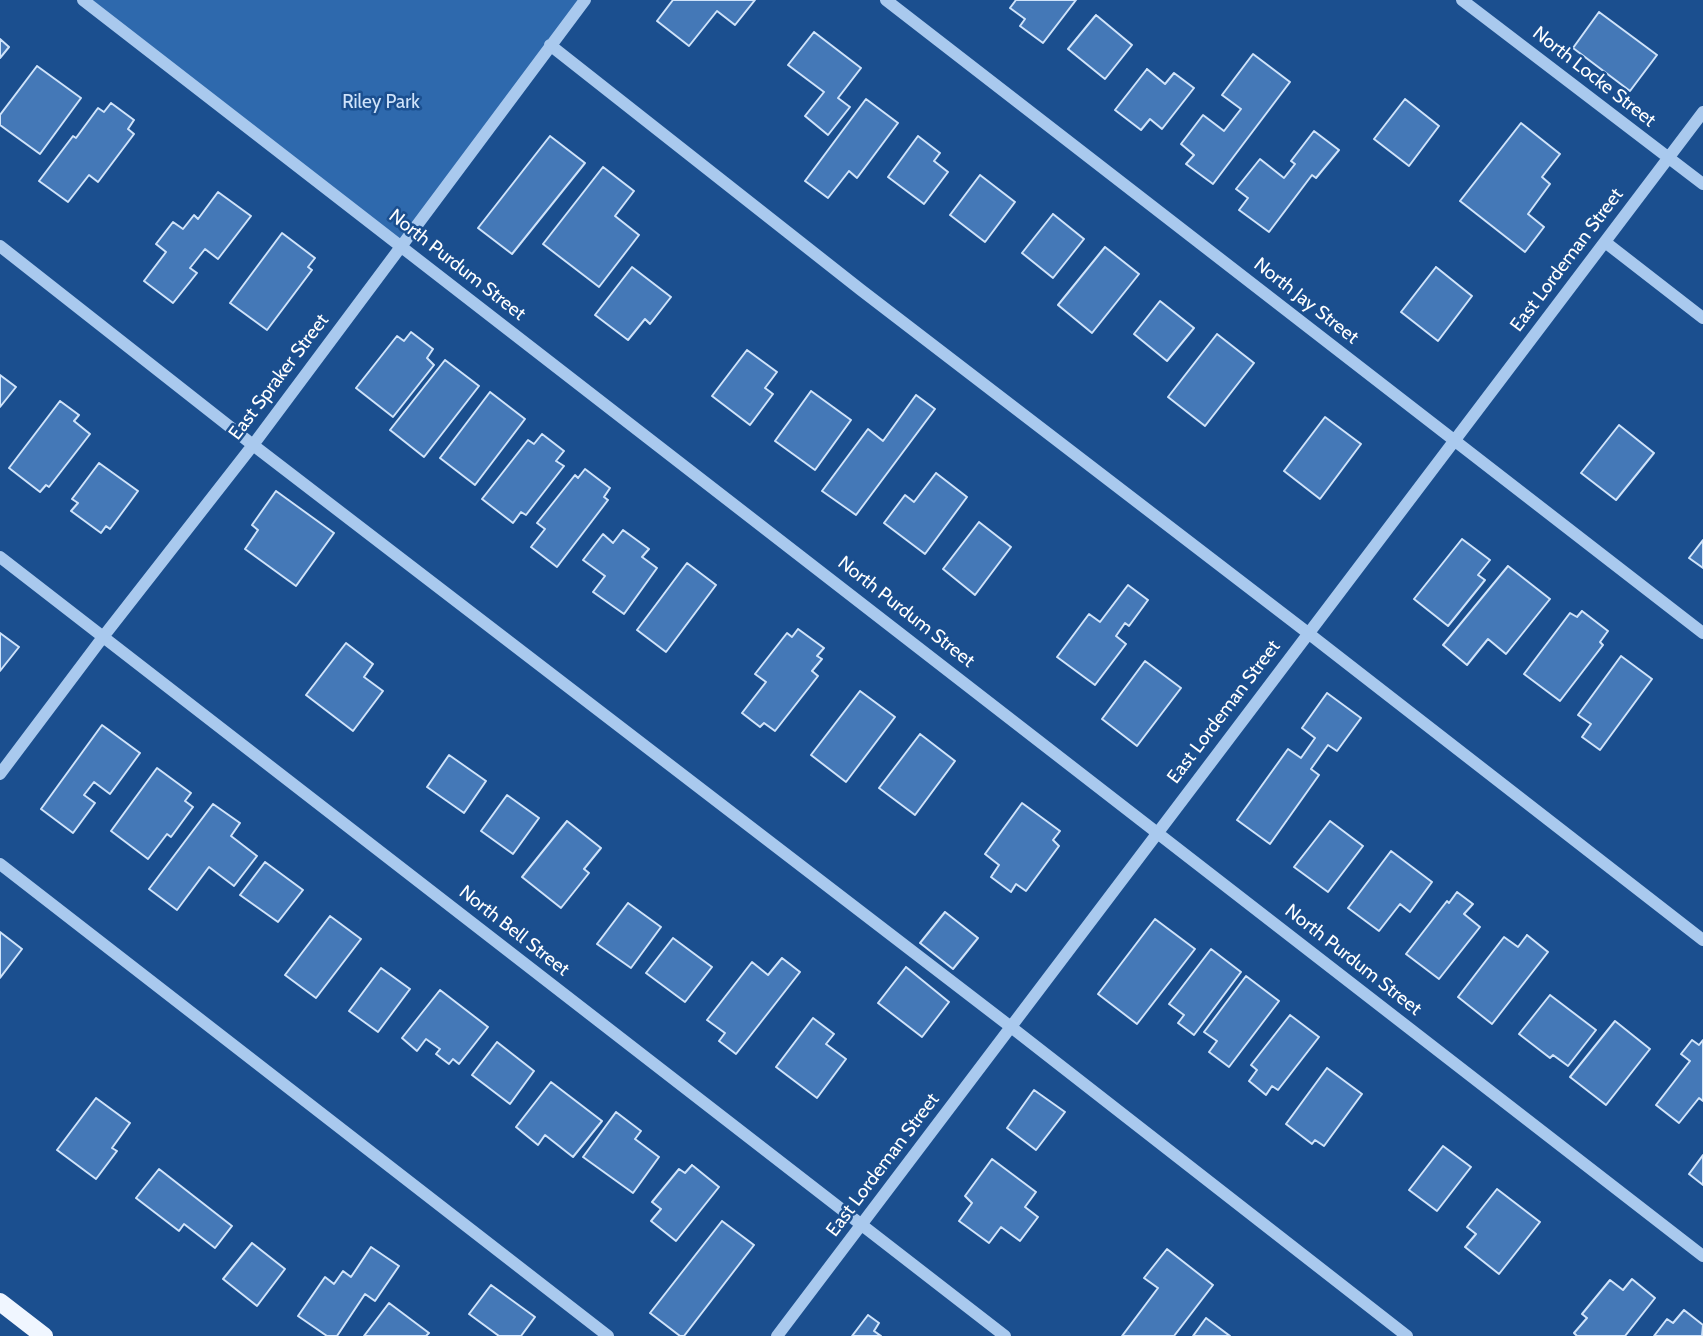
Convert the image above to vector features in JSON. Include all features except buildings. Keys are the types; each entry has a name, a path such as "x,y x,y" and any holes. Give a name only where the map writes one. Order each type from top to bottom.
{"main road":[{"path":"0,1302 44,1336"}],"street":[{"name":"North Purdum Street","path":"83,0 1703,1256"},
{"name":"East Spraker Street","path":"0,774 253,445 585,0"},
{"name":"North Jay Street","path":"886,0 1703,633"},
{"name":"North Locke Street","path":"1462,0 1703,184"},
{"path":"550,45 861,290 1703,940"},
{"name":"East Lordeman Street","path":"777,1336 1703,112"},
{"path":"1605,242 1703,318"},
{"path":"0,246 253,445 1011,1027 1407,1336"},
{"name":"North Bell Street","path":"0,557 1004,1336"},
{"path":"0,864 608,1336"}],"green space":[{"name":"Riley Park","path":"83,0 586,0 400,246"}]}
